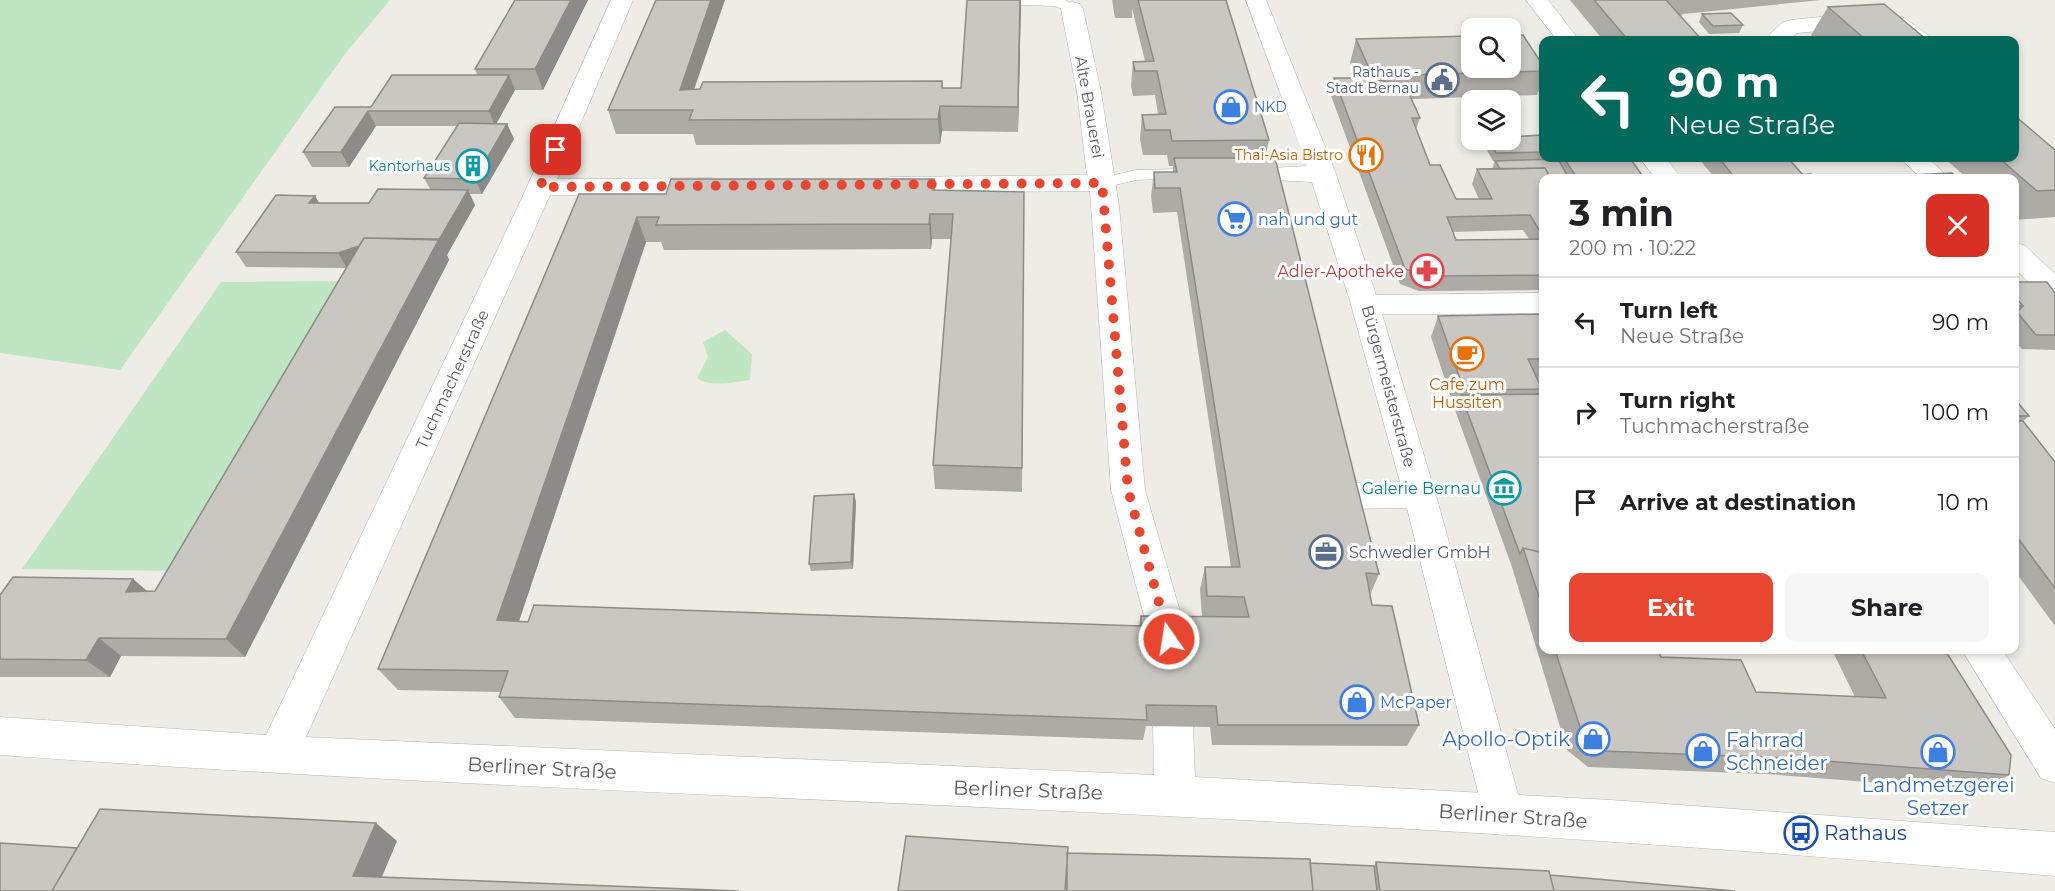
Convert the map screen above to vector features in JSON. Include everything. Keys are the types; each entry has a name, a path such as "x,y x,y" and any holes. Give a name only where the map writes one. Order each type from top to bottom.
{"street":[{"name":"Tuchmacherstraße","path":"277,756 540,187 621,0"},
{"name":"Bürgermeisterstraße","path":"1256,0 1323,174 1367,305 1504,816"},
{"path":"1537,0 1565,36"},
{"name":"Alte Brauerei","path":"1072,9 1089,92 1102,183 1128,490 1169,639"},
{"path":"1784,36 1791,27 1861,20 1895,22 1918,36"},
{"path":"1918,162 1931,174"},
{"path":"1256,174 1323,174"},
{"path":"867,185 1102,183"},
{"path":"540,187 740,186"},
{"path":"2019,257 2041,278"},
{"path":"1367,305 1539,303"},
{"path":"1346,496 1419,495"},
{"path":"1984,654 2055,764"},
{"path":"1173,726 1175,796"},
{"name":"Berliner Straße","path":"0,736 277,756 1175,796 1801,833 2055,854"}],"lane":[{"name":"Alte Brauerei","path":"993,0 1058,2 1072,9"},
{"path":"1102,183 1136,175 1193,174"}],"green space":[{"path":"0,0 390,0 345,54 120,370 0,353"},
{"path":"343,281 175,571 22,569 221,282"},
{"path":"725,330 752,354 750,380 716,384 697,378 708,357 703,342"}],"building":[{"path":"515,0 571,0 535,69 475,69"},
{"path":"656,0 711,0 680,90 700,89 703,82 942,81 942,88 961,88 967,0 1020,0 1018,107 940,106 938,119 689,120 693,110 608,110"},
{"path":"1138,0 1226,0 1269,140 1172,141 1170,130 1145,130 1142,115 1166,114 1157,71 1135,71 1133,62 1154,61"},
{"path":"1594,0 1666,0 1698,36 1625,36"},
{"path":"1884,4 1922,36 1861,36 1828,7"},
{"path":"1731,13 1743,25 1713,26 1702,14"},
{"path":"1521,35 1539,59 1539,71 1521,72"},
{"path":"1461,36 1461,73 1408,75 1369,68 1356,39"},
{"path":"392,75 509,75 489,111 368,111 341,152 303,152 335,107 371,107"},
{"path":"1334,78 1367,78 1405,85 1420,118 1412,118 1430,165 1440,165 1456,199 1492,199 1477,169 1545,168 1548,174 1539,174 1539,230 1530,215 1447,217 1456,240 1539,239 1539,275 1424,276 1405,269"},
{"path":"2019,119 2055,150 2055,190 2037,191 2004,162 2019,162"},
{"path":"459,123 507,124 475,179 424,178"},
{"path":"1539,135 1539,152 1496,153 1494,150 1521,150 1521,136"},
{"path":"1174,158 1275,158 1379,574 1366,573 1372,605 1392,606 1419,725 1218,725 1216,706 1146,705 1147,720 499,697 508,671 378,669 579,194 666,194 671,179 934,179 933,190 1024,192 1022,468 933,465 953,214 930,214 929,224 656,225 659,217 637,217 497,620 528,622 534,605 1141,626 1141,616 1249,617 1244,597 1207,596 1205,567 1240,567 1180,188 1155,188 1154,172 1177,172"},
{"path":"1539,160 1539,162 1560,162 1566,174 1548,174 1545,168 1500,169 1495,161"},
{"path":"1567,162 1633,162 1641,174 1574,174"},
{"path":"1722,162 1792,162 1802,174 1732,174"},
{"path":"378,189 468,190 439,240 364,238 359,246 338,253 236,252 276,195 315,196 309,203 369,203"},
{"path":"364,238 439,239 226,639 99,638 86,660 0,659 0,595 13,577 133,579 126,592 155,591"},
{"path":"2019,282 2047,282 2055,293 2055,335 2036,335 2019,314 2019,310 2023,306 2019,302"},
{"path":"1539,314 1539,359 1528,359 1539,383 1539,389 1464,390 1438,316"},
{"path":"1539,394 1539,552 1523,548 1520,554 1461,395"},
{"path":"2019,404 2029,416 2019,416"},
{"path":"2019,421 2023,421 2055,462 2055,588 2019,540"},
{"path":"854,494 851,562 809,564 814,496"},
{"path":"1523,548 1539,552 1539,597"},
{"path":"1556,654 1660,654 1661,657 1741,660 1756,692 1886,698 1863,654 1948,654 2011,755 2009,775 1786,758 1603,751 1582,733"},
{"path":"100,809 376,823 353,876 739,891 52,891"},
{"path":"906,836 1068,847 1065,891 898,891"},
{"path":"0,843 77,848 52,891 0,891"},
{"path":"1067,853 1310,859 1313,891 1067,891"},
{"path":"1376,862 1549,871 1554,891 1380,891"},
{"path":"1310,863 1374,866 1377,891 1313,891"},
{"path":"1550,875 1735,891 1554,891"}],"place":[{"name":"Rathaus - Stadt Bernau","path":"1442,80"},
{"name":"NKD","path":"1231,107"},
{"name":"Thai-Asia Bistro","path":"1366,155"},
{"name":"Kantorhaus","path":"473,166"},
{"name":"nah und gut","path":"1235,219"},
{"name":"Adler-Apotheke","path":"1427,271"},
{"name":"Cafe zum Hussiten","path":"1467,354"},
{"name":"Galerie Bernau","path":"1504,488"},
{"name":"Schwedler GmbH","path":"1326,552"},
{"name":"McPaper","path":"1357,702"},
{"name":"Apollo-Optik","path":"1593,739"},
{"name":"Fahrrad Schneider","path":"1703,751"},
{"name":"Landmetzgerei Setzer","path":"1938,752"},
{"name":"Rathaus","path":"1801,833"}],"route":[{"path":"556,150 540,187 1102,183 1128,490 1169,639"}]}
